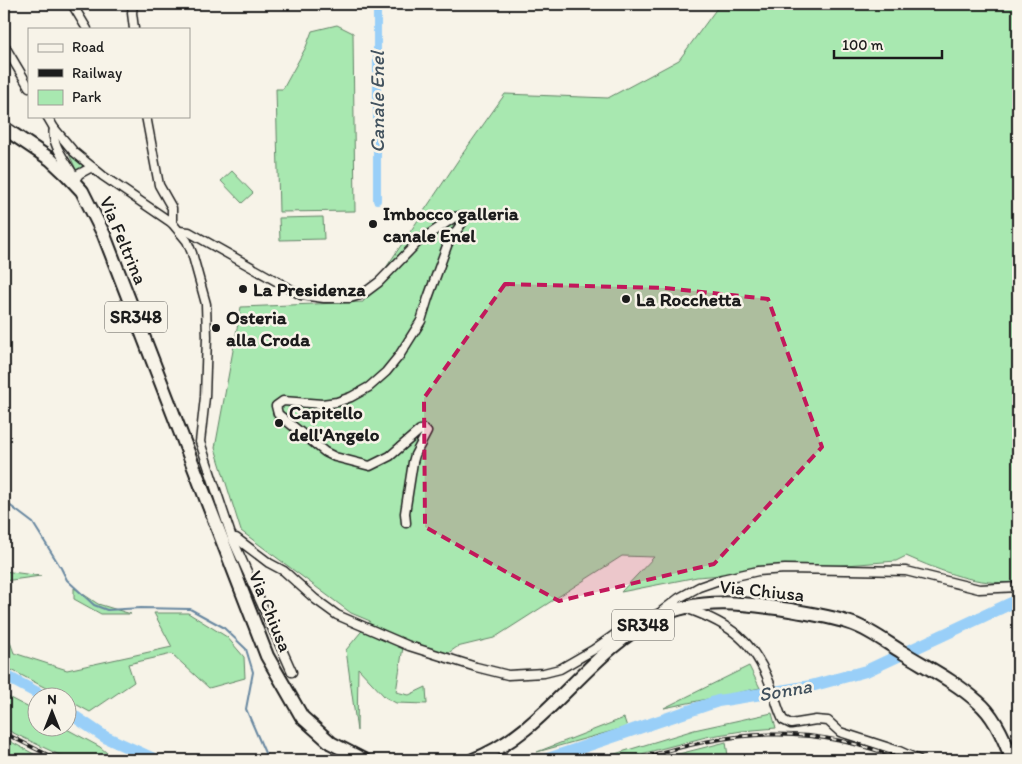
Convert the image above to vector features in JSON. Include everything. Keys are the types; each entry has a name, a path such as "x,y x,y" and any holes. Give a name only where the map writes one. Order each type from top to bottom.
{"main road":[{"name":"Via Feltrina","path":"4,128 50,159 79,186 104,235 186,444"},
{"name":"Via Chiusa","path":"186,444 264,647 287,692 302,717 331,743 364,760"},
{"name":"Via Chiusa","path":"473,760 489,754 520,734 609,649 640,626 684,607 712,603 751,604 822,615 855,624 952,683 979,702 996,725 1010,755"}],"street":[{"path":"72,4 86,28"},
{"path":"133,4 134,28"},
{"path":"4,45 28,85"},
{"name":"Via Feltrina","path":"48,118 54,128 53,134 56,145 79,186"},
{"path":"146,118 159,185 172,208 172,223"},
{"path":"54,128 74,152 103,176 172,223 192,253 206,304 205,397 200,442 232,538 292,672"},
{"path":"79,186 78,174 92,167"},
{"path":"179,231 189,232 302,295 324,298 350,298 363,294 379,282 419,242 455,217 461,216 464,220 448,244 421,322 386,372 369,387 337,402 322,404 283,401 276,406 278,414 325,452 335,457 370,466 390,456 420,430 424,429 428,432 413,462 406,522"},
{"path":"232,538 236,538 284,571 314,599 336,615 409,646 508,675 544,673 560,669 593,650 627,626 658,617 664,609 699,587 722,579 758,571 906,571 979,589 1018,587"},
{"path":"684,607 709,616 734,630 750,648 770,684 783,720 791,724 816,720 828,721 840,732 892,748 919,760"}],"highlighted area":[{"path":"505,284 665,288 768,299 822,447 714,564 559,601 425,527 424,398"}],"green space":[{"path":"720,4 1018,4 1018,582 1003,583 974,580 906,556 896,561 697,577 621,592 654,557 622,556 494,638 457,647 447,654 403,647 396,692 409,695 426,687 427,704 396,703 385,697 358,668 357,731 346,650 370,621 351,613 241,531 215,448 241,307 363,302 505,94 608,98 679,60"},
{"path":"337,25 353,33 355,211 279,212 276,89 283,89 306,47 312,31"},
{"path":"67,149 85,165 77,172"},
{"path":"232,171 253,193 242,203 221,181"},
{"path":"323,217 324,239 280,240 279,218"},
{"path":"4,571 41,576 4,581"},
{"path":"74,588 98,604 131,614 101,614 74,599"},
{"path":"154,613 188,613 227,637 244,657 245,678 209,688 172,654 128,664 134,682 90,712 78,705 78,686 42,686 4,666 4,626 14,653 67,670 172,647"},
{"path":"749,666 760,688 664,708"},
{"path":"4,695 28,707 28,736 78,735 100,747 115,760 70,760 4,728"},
{"path":"772,713 776,728 706,737 618,760 595,760 694,730"},
{"path":"624,718 627,727 537,752"},
{"path":"4,738 45,760 4,760"},
{"path":"726,742 728,756 714,760 655,760"}],"waterway":[{"name":"Canale Enel","path":"377,4 377,200"},
{"path":"4,501 33,523 67,580 94,605 107,610 141,608 190,609 223,627 246,649 253,672 246,709 268,760"},
{"name":"Sonna","path":"545,760 718,701 811,686 866,671 1018,600"},
{"name":"Sonna","path":"4,675 28,688"},
{"name":"Sonna","path":"78,719 105,737 156,760"}],"railway":[{"path":"4,733 58,760"},
{"path":"636,760 704,742 770,734 803,735 836,740 869,748 903,760"}],"place":[{"name":"Imbocco galleria canale Enel","path":"373,224"},
{"name":"La Presidenza","path":"243,289"},
{"name":"La Rocchetta","path":"626,299"},
{"name":"Osteria alla Croda","path":"216,328"},
{"name":"Capitello dell'Angelo","path":"279,423"}]}
